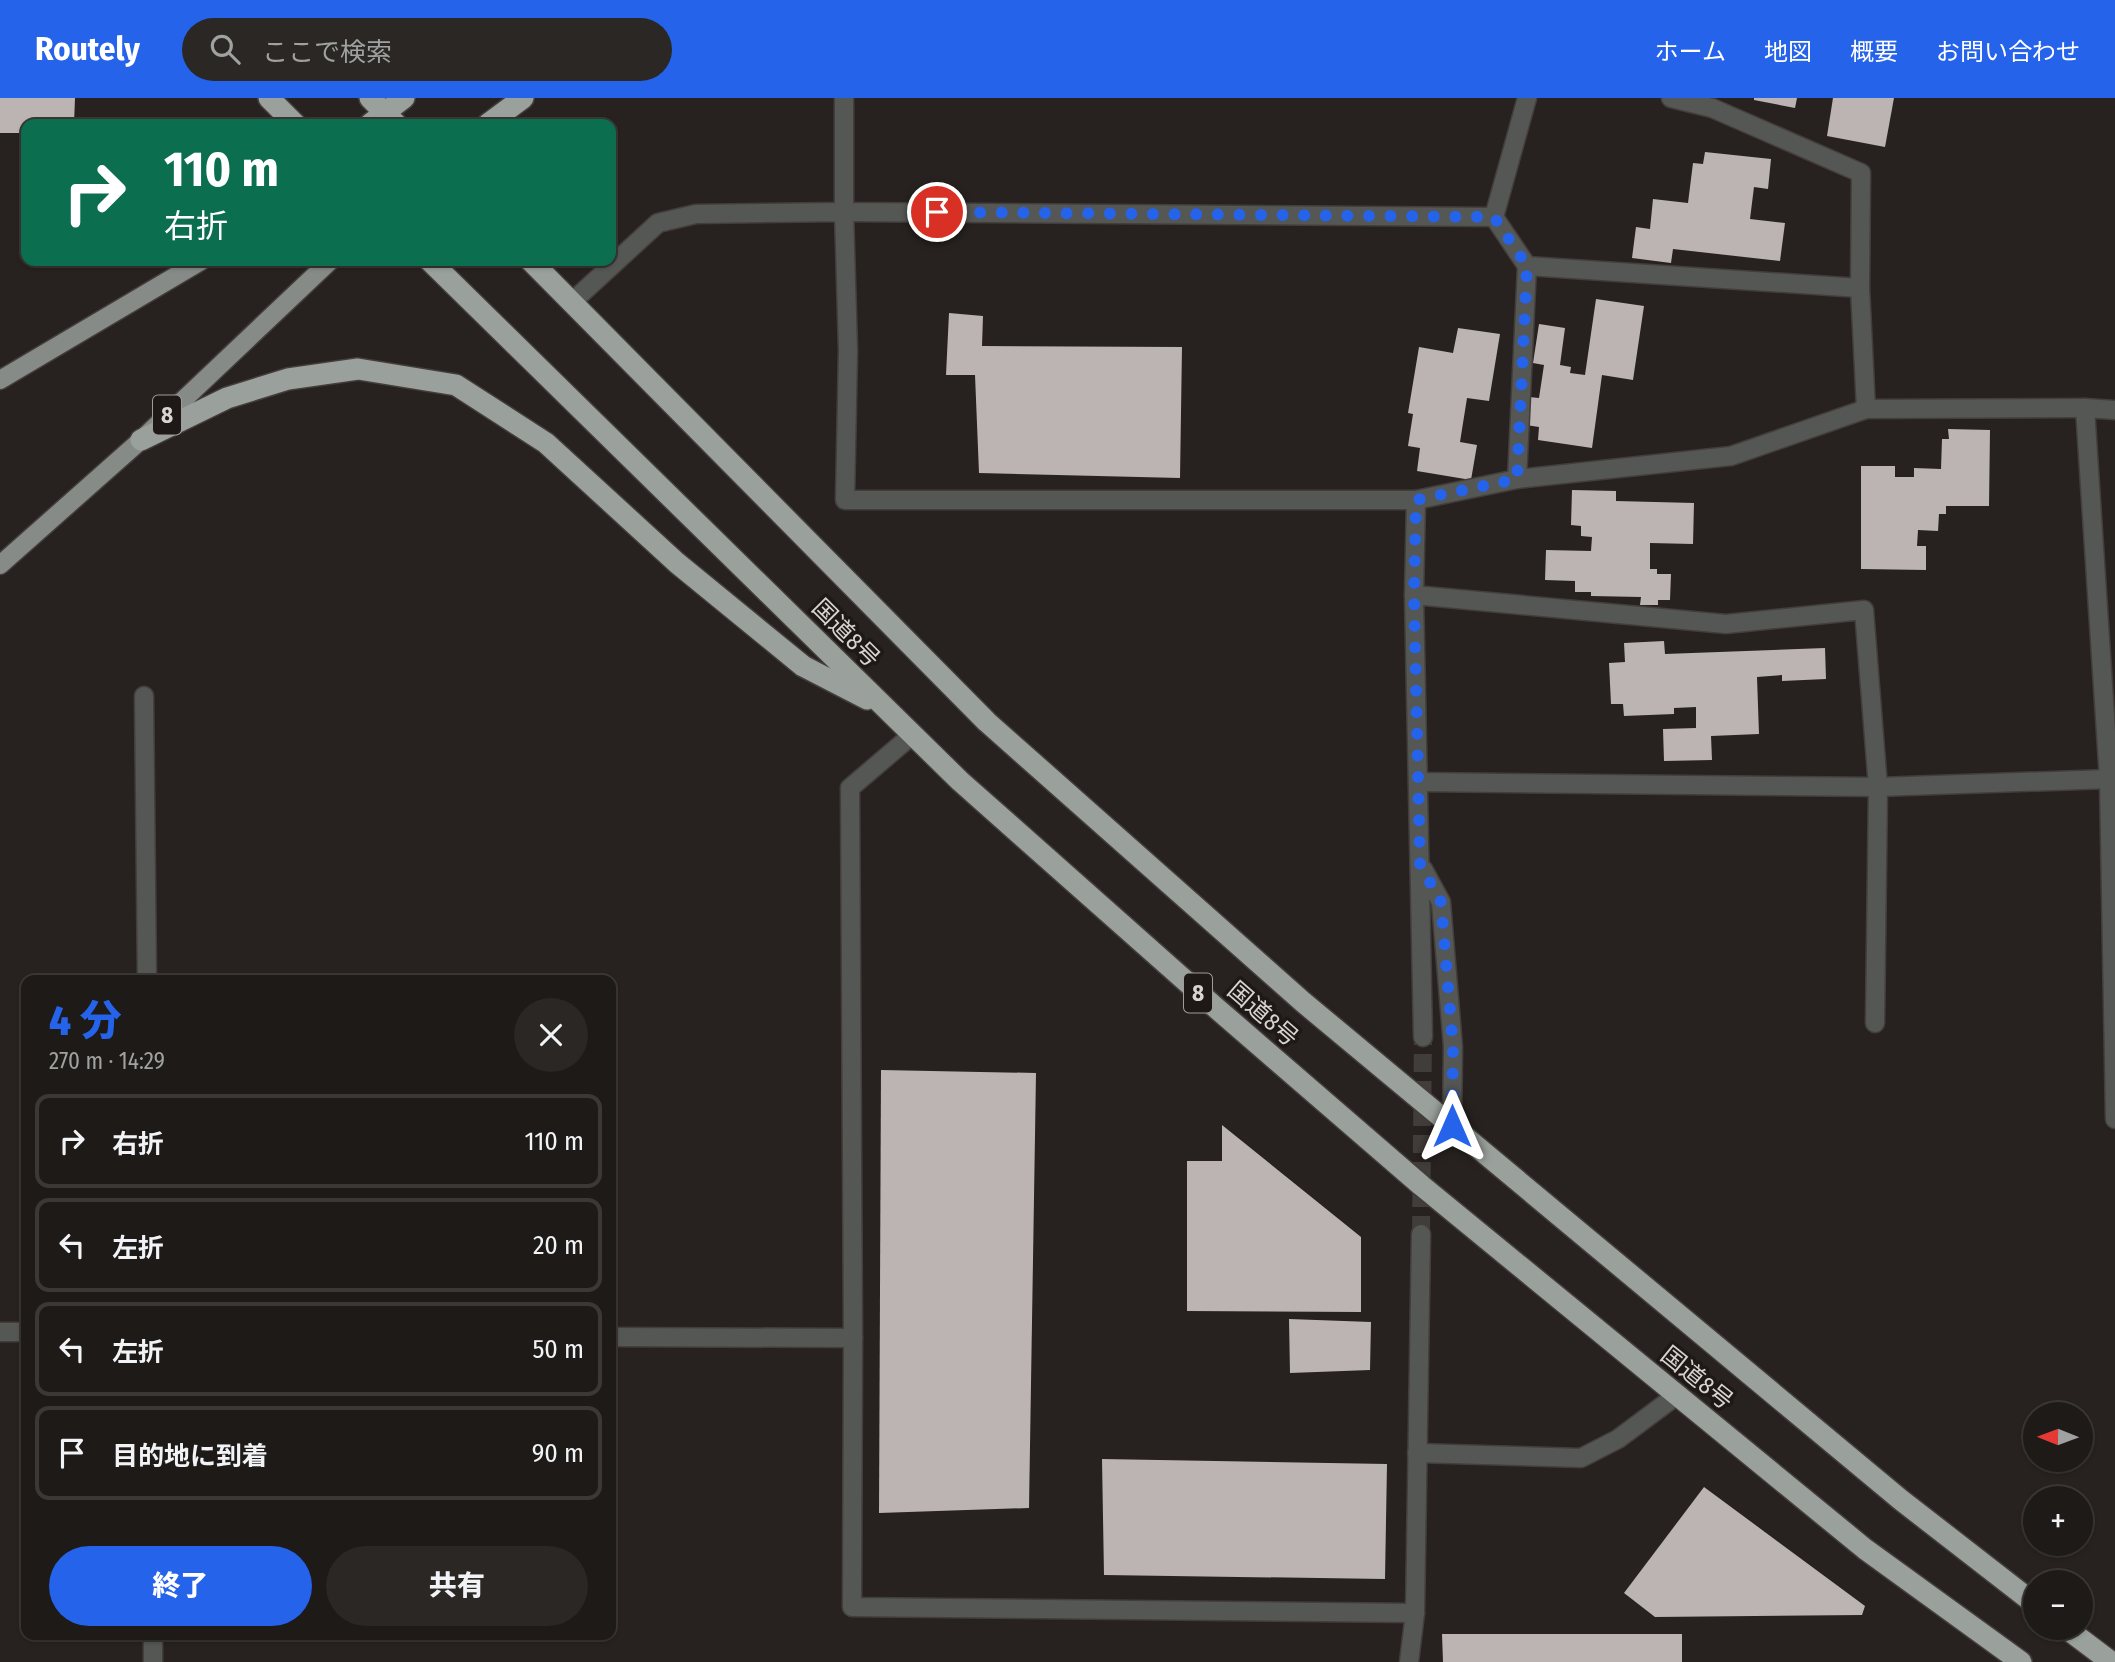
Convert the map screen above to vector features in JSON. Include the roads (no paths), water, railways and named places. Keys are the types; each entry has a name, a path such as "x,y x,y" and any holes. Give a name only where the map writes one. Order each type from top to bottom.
{"highway":[{"path":"269,98 290,119"},
{"path":"380,115 404,98"},
{"path":"495,119 523,98"},
{"name":"国道8号","path":"435,266 960,781 1215,1007 1422,1186 1865,1549 2021,1662"},
{"name":"国道8号","path":"536,266 987,722 1303,1002 1901,1500 2023,1595"},
{"path":"141,440 227,398 288,379 358,369 456,385 546,443 677,563 803,666 887,710"},
{"path":"2082,1640 2110,1662"}],"main road":[{"path":"0,380 193,266"},
{"name":"8","path":"0,565 141,440 325,266"}],"street":[{"path":"844,98 848,350 845,500 1416,500 1517,479 1731,456 1866,410 2115,410"},
{"path":"1517,479 1527,266 1494,217 1527,98"},
{"path":"1671,98 1712,108 1861,173 1860,288 1866,410"},
{"path":"616,262 658,223 696,214 844,212 1494,217"},
{"path":"572,302 611,266"},
{"path":"1527,266 1860,288"},
{"path":"2085,408 2109,779 2115,1119"},
{"path":"1416,500 1414,595 1423,1037"},
{"path":"1414,595 1726,624 1864,610 1878,787 1875,1023"},
{"path":"144,696 147,975"},
{"path":"912,734 850,788 852,1607 1415,1613"},
{"path":"1419,782 1878,787 2109,779"},
{"path":"1420,864 1441,902 1453,1047 1452,1126"},
{"path":"1409,1662 1415,1613 1421,1234"},
{"path":"0,1332 21,1332"},
{"path":"616,1337 853,1338"},
{"path":"1417,1453 1581,1458 1619,1439 1677,1395"},
{"path":"153,1640 153,1662"}],"tunnel":[{"path":"1421,1234 1423,1037"}]}
